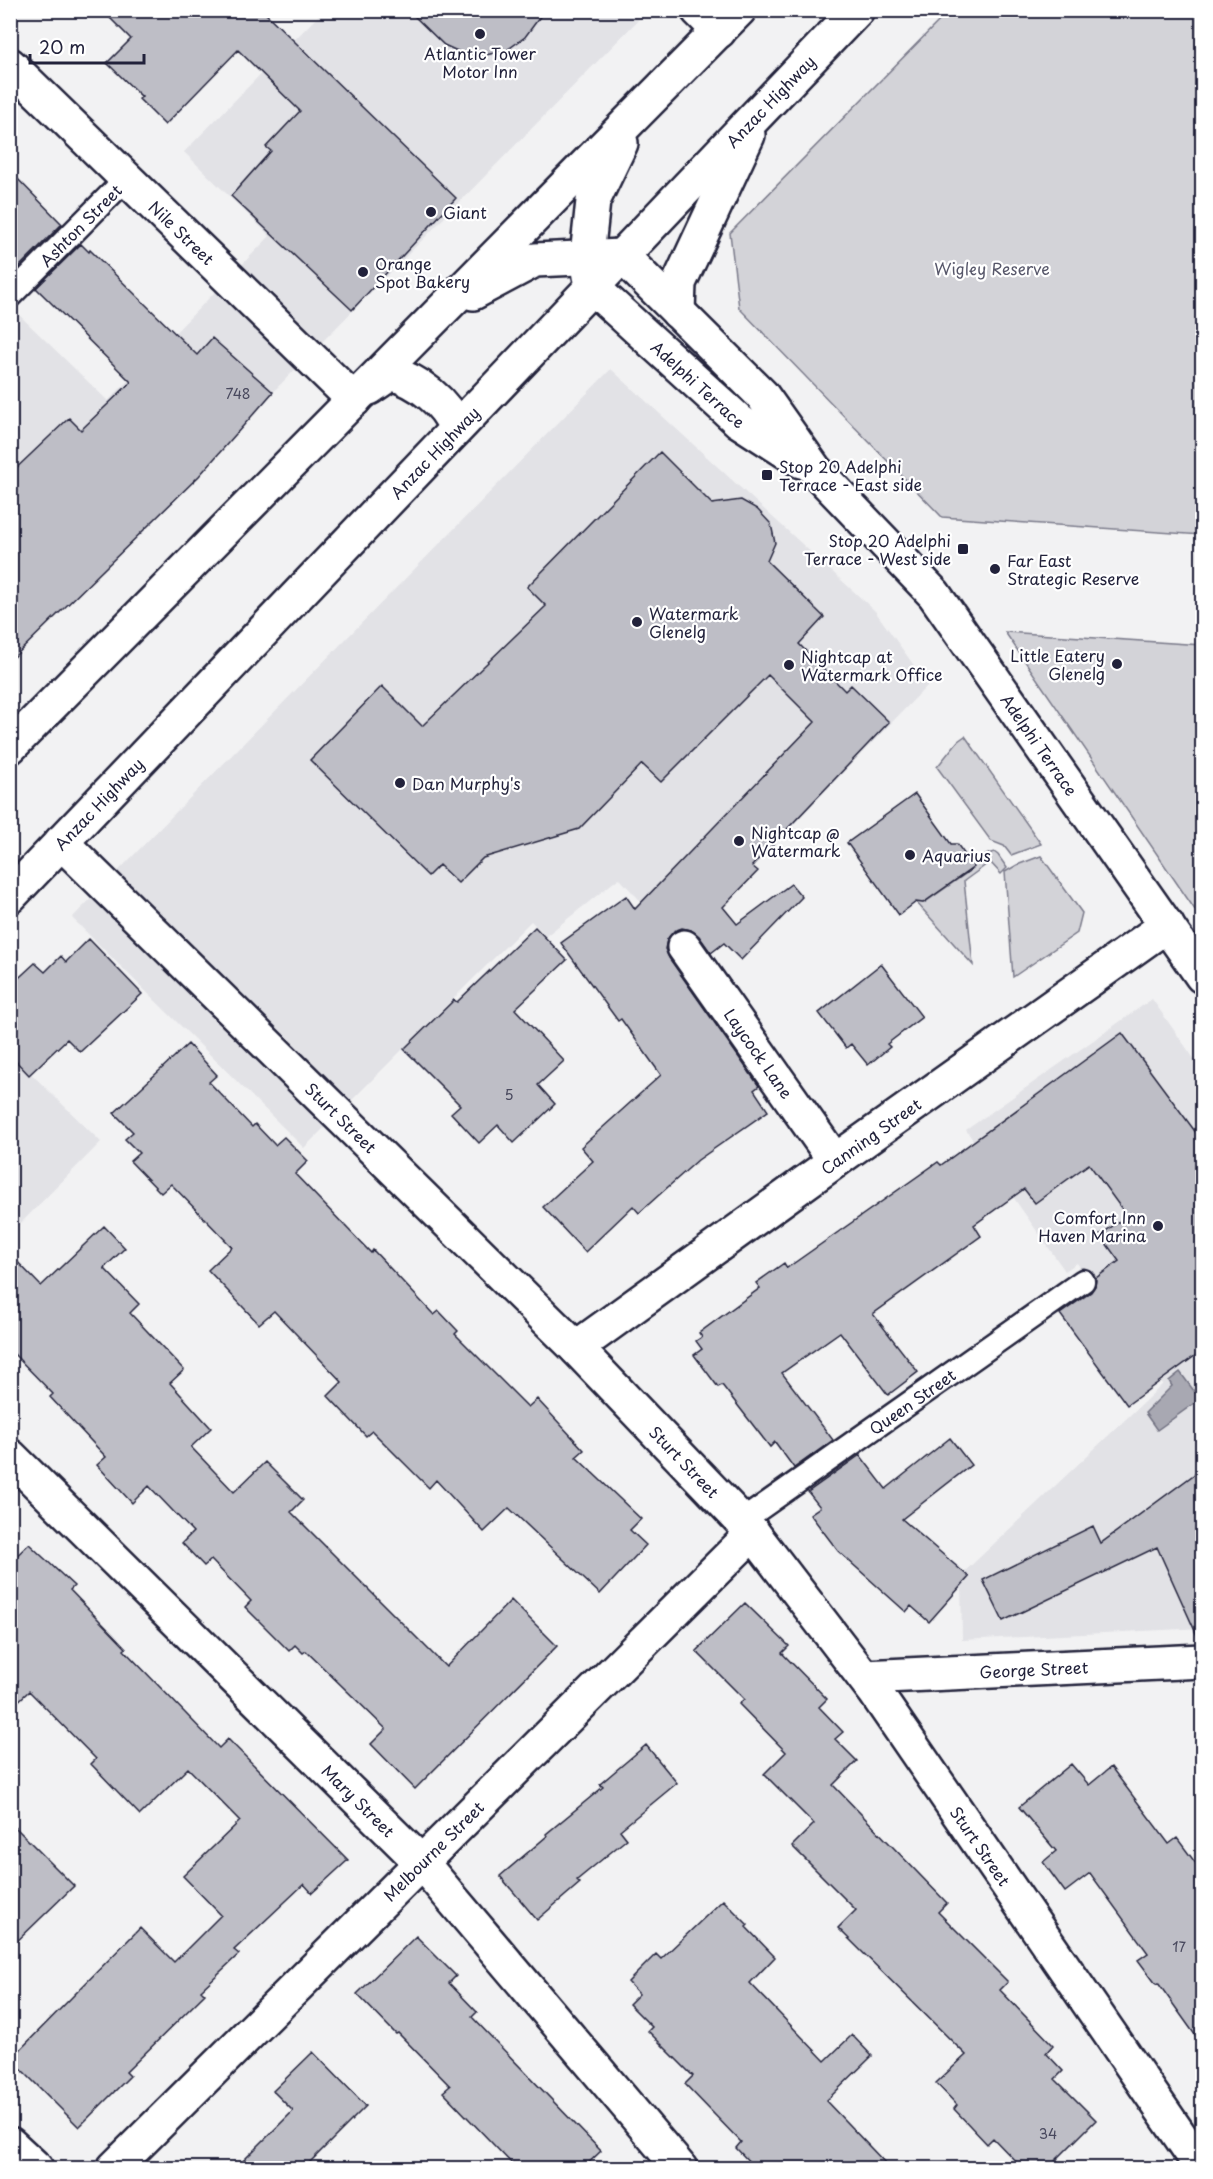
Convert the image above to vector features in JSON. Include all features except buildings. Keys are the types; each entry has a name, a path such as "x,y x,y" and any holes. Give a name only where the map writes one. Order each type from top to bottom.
{"street":[{"name":"Anzac Highway","path":"10,896 456,428 589,272 622,256 857,10"},
{"path":"361,392 450,305 536,260 589,272 593,201 624,135 679,71 719,17"},
{"name":"Nile Street","path":"10,65 126,179 361,392"},
{"path":"10,747 679,71"},
{"path":"678,312 680,283 759,111"},
{"name":"Adelphi Terrace","path":"622,256 762,395 815,470 934,594 1203,976"},
{"name":"Adelphi Terrace","path":"589,272 739,421 815,470"},
{"path":"361,392 391,373 408,378 422,387 436,401 452,418 456,428"},
{"name":"Sturt Street","path":"61,842 576,1348 747,1527 864,1677 1203,2169"},
{"name":"Canning Street","path":"576,1348 834,1161 1167,925"},
{"name":"Laycock Lane","path":"684,946 834,1161"},
{"name":"Mary Street","path":"10,1456 422,1862 680,2169"},
{"name":"Melbourne Street","path":"114,2169 422,1862 747,1527"},
{"name":"George Street","path":"864,1677 1203,1661"},
{"path":"10,2144 36,2169"}],"lane":[{"name":"Ashton Street","path":"10,296 126,179"},
{"name":"Queen Street","path":"747,1527 1083,1281"}],"shaded area":[{"path":"323,11 647,11 11,659 10,313 14,310 108,401 270,236 184,152"},
{"path":"611,369 875,611 928,685 679,942 619,878 546,936 531,921 304,1148 72,918"},
{"path":"1152,999 1202,1070 1202,1628 962,1640 961,1575 1163,1384 1077,1263 1065,1271 966,1130"},
{"path":"10,1053 101,1142 11,1233 10,1233"},
{"path":"1180,1372 1200,1399 1157,1430 1145,1413 1172,1386 1169,1381"}],"green space":[{"name":"Wigley Reserve","path":"949,11 1202,11 1202,535 942,517 739,308 730,233"},
{"path":"1005,632 1202,645 1202,920"},
{"path":"965,736 1041,844 1011,855 1004,846 991,841 937,767 958,741"},
{"path":"994,852 1007,868 1001,874 990,862 964,881 973,965 916,902 924,903 968,872 969,866"},
{"path":"1041,856 1082,913 1077,933 1013,977 1005,872"}],"place":[{"name":"Atlantic Tower Motor Inn","path":"480,34"},
{"name":"Giant","path":"431,212"},
{"name":"Orange Spot Bakery","path":"363,272"},
{"name":"Stop 20 Adelphi Terrace - East side","path":"767,475"},
{"name":"Stop 20 Adelphi Terrace - West side","path":"963,549"},
{"name":"Far East Strategic Reserve","path":"995,569"},
{"name":"Watermark Glenelg","path":"637,622"},
{"name":"Little Eatery Glenelg","path":"1117,664"},
{"name":"Nightcap at Watermark Office","path":"789,665"},
{"name":"Dan Murphy's","path":"400,783"},
{"name":"Nightcap @ Watermark","path":"739,841"},
{"name":"Aquarius","path":"910,855"},
{"name":"Comfort Inn Haven Marina","path":"1158,1226"}]}
